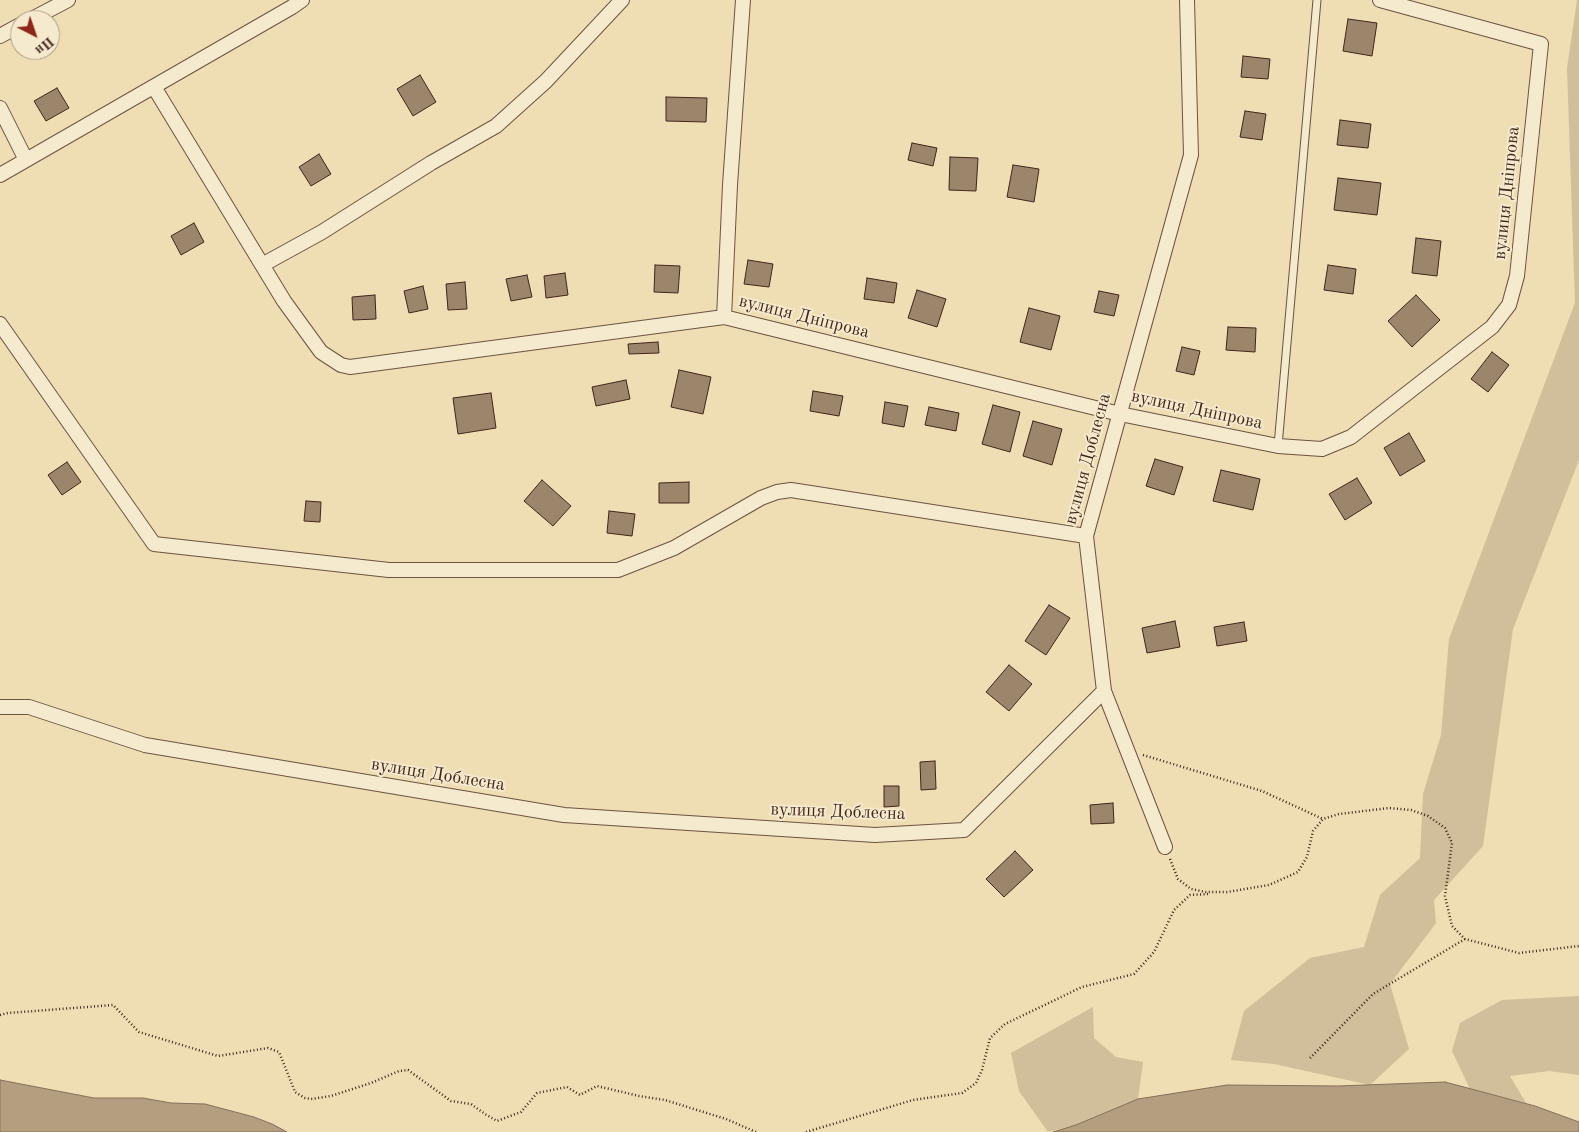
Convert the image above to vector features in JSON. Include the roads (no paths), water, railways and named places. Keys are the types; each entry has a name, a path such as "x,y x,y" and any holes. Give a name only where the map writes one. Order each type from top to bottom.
{"street":[{"path":"49,10 68,0"},
{"path":"0,175 302,0"},
{"path":"154,87 262,265 322,232 431,163 496,126 546,81 622,0"},
{"path":"724,317 730,185 743,0"},
{"name":"вулиця Доблесна","path":"0,707 29,707 145,745 564,815 875,836 964,830 1104,691 1086,536 1191,155 1187,0"},
{"name":"вулиця Дніпрова","path":"262,265 284,301 321,352 340,365 350,367 724,317 1120,414 1278,446 1322,449 1351,437 1492,327 1509,305 1517,276 1541,44 1380,0"},
{"path":"0,108 26,160"},
{"path":"0,324 154,544 389,570 618,570 674,548 739,513 761,498 777,492 790,490 1086,536"},
{"path":"1104,691 1165,847"}],"lane":[{"path":"1278,446 1317,0"}]}
